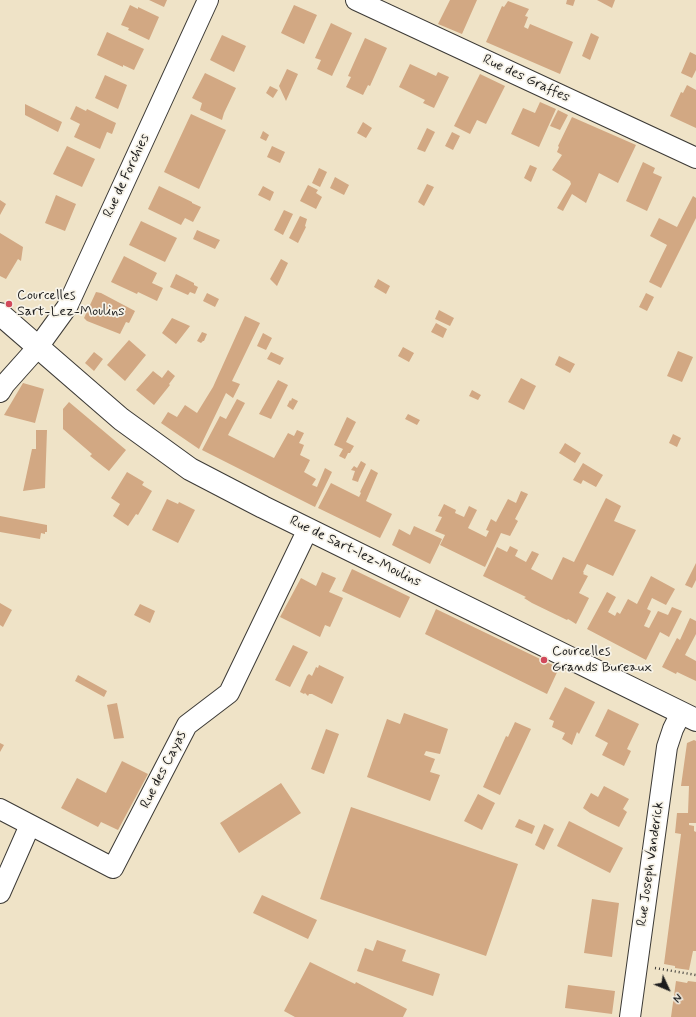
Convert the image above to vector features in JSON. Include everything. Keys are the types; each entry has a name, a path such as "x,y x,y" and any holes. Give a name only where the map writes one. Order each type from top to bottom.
{"main road":[{"name":"Rue de Sart-lez-Moulins","path":"0,314 121,419 190,470 688,717"}],"street":[{"name":"Rue de Forchies","path":"0,392 38,347 67,307 208,0"},
{"name":"Rue des Graffes","path":"356,0 696,158"},
{"name":"Rue des Cayas","path":"0,809 113,868 187,725 229,692 308,529"},
{"name":"Rue Joseph Vanderick","path":"630,1017 668,747 673,729 688,717"},
{"path":"0,893 30,825"}],"path":[{"path":"637,965 696,975"}],"building":[{"path":"149,0 167,0 164,7"},
{"path":"450,0 477,0 462,34 438,24"},
{"path":"567,0 575,0 573,6 566,4"},
{"path":"597,0 615,0 612,8"},
{"path":"508,1 529,9 525,16 528,17 524,27 528,29 530,24 573,42 560,74 486,42 502,6 504,7"},
{"path":"130,5 138,9 138,7 159,17 149,40 121,25"},
{"path":"294,5 317,15 304,44 281,33"},
{"path":"331,23 352,33 332,76 317,69 321,60 315,58"},
{"path":"107,32 144,49 134,70 123,65 123,67 97,55"},
{"path":"591,33 599,37 590,60 582,56"},
{"path":"222,35 246,46 234,72 210,60"},
{"path":"365,38 387,48 370,86 368,85 363,95 346,87 351,77 348,76"},
{"path":"690,52 696,55 696,70 692,78 681,73"},
{"path":"410,64 436,76 438,72 449,77 434,108 423,103 425,100 399,87"},
{"path":"287,69 298,74 286,101 279,86"},
{"path":"205,73 236,88 222,120 200,110 202,103 192,98"},
{"path":"480,74 505,86 486,124 477,120 470,134 454,126"},
{"path":"105,75 127,85 118,109 95,98"},
{"path":"687,85 696,90 696,128 670,116 681,92 683,93"},
{"path":"270,86 278,90 273,98 266,93"},
{"path":"540,102 556,109 539,147 511,134 523,108 535,113"},
{"path":"25,104 62,122 58,132 25,115"},
{"path":"76,106 86,111 87,109 116,123 112,134 107,132 100,149 74,137 80,124 70,119"},
{"path":"558,110 568,115 560,130 550,126"},
{"path":"191,114 226,130 199,189 164,172"},
{"path":"572,117 636,145 618,183 599,173 586,203 572,194 563,211 557,208 571,184 570,181 552,170 562,155 557,152 558,146"},
{"path":"363,122 372,128 366,138 357,133"},
{"path":"427,128 435,132 425,152 417,149"},
{"path":"263,131 269,135 266,141 260,138"},
{"path":"452,132 460,136 453,150 445,146"},
{"path":"67,146 95,159 82,187 53,174"},
{"path":"272,146 285,152 280,163 267,157"},
{"path":"643,162 655,168 653,173 662,177 647,211 626,201"},
{"path":"530,165 537,168 531,182 524,178"},
{"path":"319,168 327,172 320,187 312,183"},
{"path":"335,177 349,185 344,195 330,188"},
{"path":"427,184 434,187 424,206 418,202"},
{"path":"308,185 318,190 316,193 322,197 316,209 300,201"},
{"path":"159,186 201,207 193,222 185,218 181,225 148,209"},
{"path":"263,186 274,192 270,201 258,195"},
{"path":"56,195 76,204 65,231 45,223"},
{"path":"693,196 696,198 696,218 661,288 649,282 667,245 650,236 659,218 677,227"},
{"path":"0,200 6,204 0,215"},
{"path":"284,210 293,214 283,235 274,230"},
{"path":"300,216 307,219 306,227 298,243 289,238"},
{"path":"141,221 177,238 165,262 129,245"},
{"path":"197,230 220,240 215,249 193,239"},
{"path":"0,233 23,247 21,261 18,259 6,279 0,276"},
{"path":"124,256 157,273 152,283 163,288 157,301 111,282"},
{"path":"281,259 288,263 277,286 270,279"},
{"path":"176,274 194,283 194,285 198,287 195,294 190,292 188,295 170,287"},
{"path":"378,279 390,286 386,294 374,287"},
{"path":"96,292 101,293 135,311 129,323 126,322 120,334 87,321 84,318"},
{"path":"207,293 219,299 215,307 203,301"},
{"path":"646,293 654,297 647,311 639,307"},
{"path":"439,310 454,318 450,326 435,319"},
{"path":"245,316 260,323 232,381 240,384 233,398 226,393 199,449 161,423 168,412 177,417 185,405 197,413 213,387"},
{"path":"172,318 190,326 176,344 162,333"},
{"path":"436,323 447,329 443,338 431,332"},
{"path":"202,332 207,334 204,341 201,343 197,341"},
{"path":"263,333 272,338 266,350 257,346"},
{"path":"129,340 146,355 125,381 107,365"},
{"path":"403,347 414,353 409,362 398,356"},
{"path":"678,351 693,357 682,382 667,376"},
{"path":"94,352 103,359 94,371 85,363"},
{"path":"271,352 284,358 280,365 267,359"},
{"path":"559,356 575,364 570,373 555,365"},
{"path":"168,370 175,376 169,384 170,385 154,405 136,390 153,371 162,378"},
{"path":"521,378 536,386 524,410 508,402"},
{"path":"278,380 288,385 271,419 259,414"},
{"path":"23,383 44,389 35,423 4,415"},
{"path":"472,390 481,395 478,400 469,396"},
{"path":"292,398 298,401 293,410 287,406"},
{"path":"237,399 245,403 228,435 274,458 288,433 294,436 297,430 304,433 299,443 304,445 300,455 310,460 304,472 316,479 312,485 317,487 325,468 332,472 315,507 202,450 220,416 226,419"},
{"path":"69,402 126,450 109,471 90,456 92,454 63,429 63,409"},
{"path":"408,414 420,420 417,425 405,419"},
{"path":"347,417 356,422 346,442 354,446 345,459 339,456 343,449 334,445"},
{"path":"36,430 47,430 45,488 23,491 32,449 36,449"},
{"path":"673,434 681,438 677,447 669,443"},
{"path":"565,443 581,453 575,463 559,453"},
{"path":"361,461 366,464 358,482 352,480 355,471 351,470 354,466 357,468"},
{"path":"583,463 603,475 596,487 583,480 581,484 573,480"},
{"path":"371,469 378,473 366,501 392,514 380,538 318,508 331,483 359,497"},
{"path":"127,472 144,482 142,485 152,491 138,515 136,514 128,526 113,516 120,504 111,498"},
{"path":"521,491 528,494 515,519 518,521 510,536 501,533 485,567 440,545 445,535 435,531 442,517 438,516 444,504 456,510 455,513 464,517 469,506 477,510 468,528 486,537 489,531 486,530 491,519 496,522 508,499 516,503"},
{"path":"606,498 621,506 614,521 636,530 613,576 587,564 583,574 588,576 579,593 589,598 576,624 532,603 524,598 526,597 483,576 497,547 507,552 510,546 518,550 515,556 526,562 532,551 539,554 531,569 552,580 563,557 574,562"},
{"path":"167,499 178,504 179,502 195,510 178,543 152,530"},
{"path":"0,516 47,525 47,532 45,532 45,534 41,533 40,539 0,532"},
{"path":"414,526 442,539 430,564 392,545 399,529 410,535"},
{"path":"696,563 696,580 692,588 685,585"},
{"path":"352,569 410,597 400,618 342,591"},
{"path":"322,572 336,578 329,592 343,598 330,627 325,625 320,637 280,617 301,578 316,586"},
{"path":"651,576 675,589 666,605 652,598 647,609 651,611 644,626 649,628 658,611 668,615 672,607 682,611 669,637 660,632 646,660 587,629 607,592 616,597 608,612 615,616 617,612 620,614 628,599 637,604"},
{"path":"0,603 12,610 3,627 0,625"},
{"path":"140,604 155,611 150,623 134,615"},
{"path":"436,609 559,668 547,694 425,634"},
{"path":"690,618 696,621 696,634 685,655 696,661 696,681 662,667 677,638 680,640"},
{"path":"293,645 308,652 290,687 275,680"},
{"path":"319,665 344,677 332,704 312,694 309,694 308,696 305,693 300,692 307,676 309,674 312,676 316,667 318,668"},
{"path":"78,675 107,691 104,697 75,681"},
{"path":"565,687 595,702 579,734 577,732 572,745 562,739 565,733 552,727 554,721 549,719"},
{"path":"117,703 124,738 114,739 107,705"},
{"path":"608,709 639,724 627,749 631,751 624,766 602,755 608,743 595,736"},
{"path":"404,713 448,729 440,754 426,751 424,755 435,759 430,772 440,775 430,801 367,777 387,719 400,724"},
{"path":"515,722 531,729 500,795 483,787 506,736 508,737"},
{"path":"326,729 339,734 324,774 311,769"},
{"path":"694,740 696,741 696,823 689,823 689,825 694,826 694,831 696,832 696,951 693,951 689,970 675,968 675,966 664,964 681,834 675,833 677,813 688,813 689,786 681,786 687,743"},
{"path":"0,743 4,745 0,752"},
{"path":"122,761 148,774 118,830 101,822 98,827 61,808 77,778 106,793"},
{"path":"281,783 301,813 239,853 220,823"},
{"path":"604,786 629,799 623,809 627,812 619,827 583,808 591,793 598,797"},
{"path":"478,794 495,803 482,830 464,821"},
{"path":"351,807 518,864 486,956 320,899"},
{"path":"519,819 535,826 532,834 515,827"},
{"path":"569,821 623,848 610,873 557,846"},
{"path":"544,824 554,829 544,850 535,845"},
{"path":"262,895 317,920 308,939 253,913"},
{"path":"592,899 619,903 612,957 584,953"},
{"path":"377,940 406,950 402,961 440,974 433,996 357,971 365,948 373,951"},
{"path":"310,962 355,984 356,982 407,1009 403,1017 295,1017 284,1011"},
{"path":"676,981 687,983 688,981 696,982 696,1017 671,1017"},
{"path":"568,985 615,991 612,1014 565,1008"}],"place":[{"name":"Courcelles Sart-Lez-Moulins","path":"9,304"},
{"name":"Courcelles Grands Bureaux","path":"544,660"}]}
